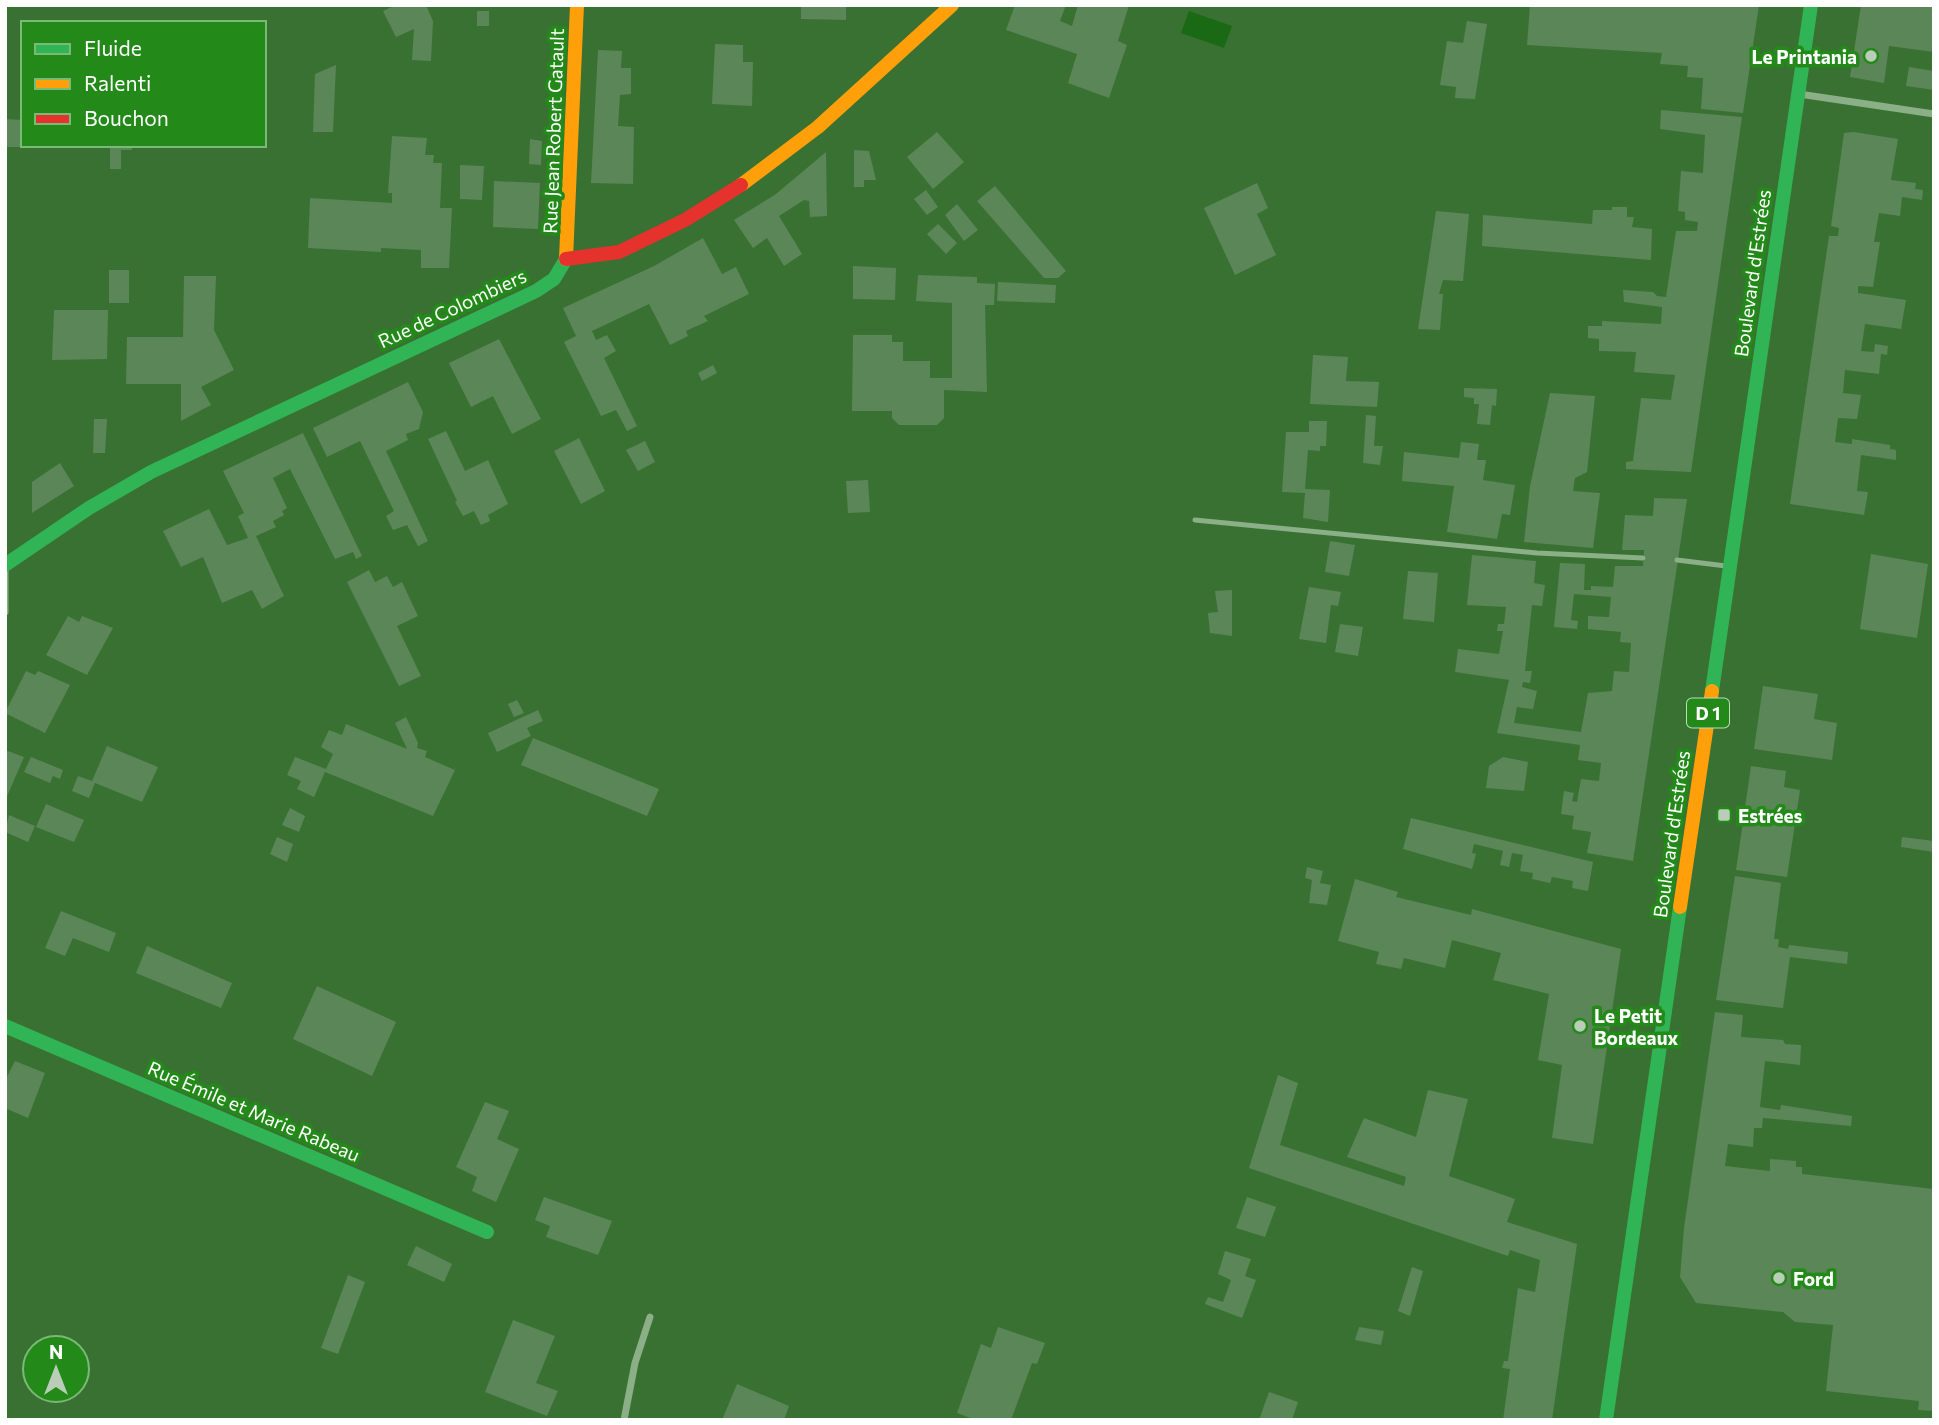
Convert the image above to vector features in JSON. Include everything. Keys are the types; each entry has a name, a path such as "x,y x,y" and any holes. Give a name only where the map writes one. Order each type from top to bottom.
{"street":[{"name":"Rue Jean Robert Gatault","path":"566,259 577,5"},
{"path":"566,259 619,252 685,220 763,171 818,127 952,5"},
{"name":"Boulevard d'Estrées","path":"1606,1420 1811,5"},
{"path":"1797,94 1934,114"},
{"name":"Rue de Colombiers","path":"5,565 89,508 151,472 536,291 554,279 566,259"},
{"path":"5,565 5,612"},
{"name":"Rue Émile et Marie Rabeau","path":"5,1026 487,1232"},
{"path":"624,1420 635,1363 650,1317"}],"lane":[{"path":"1195,520 1537,553 1643,558"},
{"path":"1676,561 1730,567"}],"shaded area":[{"path":"1189,11 1232,26 1224,48 1181,33"}],"building":[{"path":"396,5 426,5 433,21 431,61 412,60 414,29 396,37 383,11"},
{"path":"801,5 846,5 846,20 801,19"},
{"path":"1015,5 1066,5 1060,21 1072,26 1078,5 1129,5 1118,41 1127,45 1109,98 1068,83 1077,54 1006,30"},
{"path":"1530,5 1759,5 1743,113 1701,109 1703,78 1687,77 1688,66 1660,64 1662,53 1527,45"},
{"path":"1861,5 1934,5 1934,52 1889,46 1884,83 1850,77"},
{"path":"477,11 489,11 489,26 477,26"},
{"path":"1467,21 1487,24 1475,99 1455,98 1456,87 1440,85 1447,41 1463,43"},
{"path":"715,44 743,45 743,62 753,62 752,106 712,104"},
{"path":"598,50 622,51 621,68 631,68 631,94 620,95 618,126 634,127 633,184 591,183"},
{"path":"336,65 333,132 313,132 315,74"},
{"path":"1909,67 1934,71 1934,90 1906,86"},
{"path":"1661,110 1742,117 1691,472 1626,469 1626,462 1633,461 1641,398 1671,400 1675,375 1634,372 1636,352 1599,351 1599,339 1588,338 1588,326 1602,326 1602,321 1661,324 1662,307 1624,302 1623,290 1653,292 1657,296 1666,297 1676,231 1697,231 1698,222 1685,220 1685,212 1678,211 1681,171 1703,173 1705,135 1660,129"},
{"path":"5,119 21,120 21,147 5,147"},
{"path":"937,132 964,162 933,189 907,157"},
{"path":"1844,133 1898,139 1891,180 1916,183 1915,189 1923,190 1922,200 1902,197 1900,216 1879,213 1874,242 1880,242 1873,287 1858,286 1858,293 1906,300 1901,329 1865,324 1861,351 1874,352 1875,344 1888,346 1887,355 1881,354 1879,374 1845,370 1843,393 1861,395 1857,419 1838,418 1835,442 1852,444 1852,439 1890,445 1890,449 1896,450 1896,460 1861,455 1857,491 1868,492 1864,515 1790,504 1829,236 1838,236 1839,228 1831,226"},
{"path":"392,136 427,138 425,155 434,155 433,163 442,163 440,208 452,208 449,268 421,268 421,250 381,248 381,252 308,248 310,198 392,203 392,193 388,193"},
{"path":"530,139 542,141 541,165 529,164"},
{"path":"110,147 132,147 132,150 121,150 121,169 110,169"},
{"path":"854,150 869,151 876,180 864,180 864,187 854,187"},
{"path":"826,152 827,216 810,217 809,201 804,200 779,216 802,254 784,266 767,238 753,248 734,220 776,194"},
{"path":"460,165 484,166 482,200 460,199"},
{"path":"494,181 540,183 538,229 493,227"},
{"path":"1257,183 1268,208 1257,214 1276,255 1235,275 1204,208"},
{"path":"995,186 1066,271 1058,278 1044,278 977,201"},
{"path":"926,190 938,207 927,215 914,199"},
{"path":"957,204 978,230 964,241 945,215"},
{"path":"1612,207 1627,207 1627,217 1634,217 1632,227 1652,229 1651,260 1482,246 1483,215 1592,224 1593,210 1612,210"},
{"path":"1436,211 1469,214 1463,281 1443,280 1439,294 1443,294 1440,330 1418,329"},
{"path":"938,224 957,243 946,254 927,234"},
{"path":"703,238 722,274 736,267 749,294 704,316 708,321 686,331 688,336 670,345 649,304 592,331 596,340 607,335 616,351 604,358 637,426 627,431 616,410 601,416 564,342 576,336 563,308 654,266"},
{"path":"853,266 896,268 895,300 853,299"},
{"path":"109,270 129,270 129,303 109,303"},
{"path":"918,275 977,277 977,283 995,284 994,305 985,305 987,392 944,390 944,418 937,425 899,425 892,418 892,411 852,411 853,335 892,335 892,342 903,342 903,361 930,361 930,378 952,378 952,303 916,301"},
{"path":"184,276 216,276 214,330 234,370 201,387 211,405 181,421 181,384 126,384 127,337 183,337"},
{"path":"998,282 1056,285 1055,303 997,301"},
{"path":"54,310 108,310 107,359 52,360"},
{"path":"499,339 541,419 512,434 493,396 471,407 449,363"},
{"path":"1313,355 1348,357 1346,381 1379,382 1377,407 1310,404"},
{"path":"713,365 717,373 702,381 698,373"},
{"path":"408,382 423,412 419,429 406,434 408,440 386,451 428,541 418,546 407,525 393,530 386,516 394,511 360,441 327,457 313,428"},
{"path":"1464,388 1497,389 1496,406 1492,405 1490,425 1477,424 1479,404 1474,404 1474,398 1464,397"},
{"path":"1550,393 1595,396 1587,472 1575,478 1573,491 1600,493 1593,548 1524,542 1530,486"},
{"path":"1366,415 1376,416 1374,446 1383,446 1380,465 1363,463"},
{"path":"94,419 107,419 105,453 93,453"},
{"path":"1309,421 1327,421 1326,446 1320,446 1320,451 1308,450 1305,489 1330,490 1328,522 1303,518 1305,493 1282,492 1286,432 1309,432"},
{"path":"446,431 465,471 488,460 508,504 488,515 490,521 481,525 474,511 463,516 428,439"},
{"path":"303,433 362,556 356,559 353,552 335,559 290,469 273,478 287,508 282,511 284,515 273,521 276,527 256,536 284,596 262,609 252,590 222,603 203,557 181,567 163,531 209,509 227,545 248,538 238,516 244,513 223,471"},
{"path":"579,438 605,491 581,504 554,451"},
{"path":"645,441 655,462 638,471 626,450"},
{"path":"1461,442 1479,444 1477,460 1486,460 1483,480 1515,485 1510,515 1502,514 1497,539 1447,532 1454,486 1402,481 1404,452 1459,458"},
{"path":"60,463 74,486 32,513 32,482"},
{"path":"868,480 870,512 848,513 846,481"},
{"path":"1654,498 1687,499 1633,861 1587,853 1591,832 1572,829 1574,816 1561,814 1564,791 1574,793 1572,801 1577,802 1581,779 1599,781 1601,763 1578,760 1580,745 1497,733 1509,680 1455,672 1458,649 1499,654 1503,631 1497,631 1498,624 1504,624 1506,607 1467,605 1472,555 1536,561 1534,583 1545,585 1542,606 1532,605 1525,671 1532,671 1530,683 1523,682 1522,687 1537,691 1533,709 1517,707 1514,723 1581,732 1588,693 1612,691 1614,671 1629,672 1631,643 1620,642 1621,632 1588,629 1588,616 1609,617 1611,597 1574,594 1571,620 1578,621 1577,629 1554,627 1560,563 1585,564 1584,590 1591,590 1591,586 1613,587 1615,566 1643,566 1644,550 1622,550 1625,515 1653,516"},
{"path":"1330,541 1355,545 1349,576 1325,572"},
{"path":"1871,554 1928,564 1917,638 1860,629"},
{"path":"369,570 375,582 387,576 393,587 402,582 418,616 397,626 421,676 399,686 347,582"},
{"path":"1408,571 1438,573 1434,622 1403,619"},
{"path":"1309,587 1341,592 1338,606 1331,605 1326,643 1299,639"},
{"path":"1232,590 1232,636 1210,633 1208,613 1218,612 1215,591"},
{"path":"68,616 79,622 82,616 113,628 87,675 46,655"},
{"path":"1340,624 1363,627 1358,656 1335,652"},
{"path":"26,671 35,675 38,671 70,685 45,733 5,713"},
{"path":"1763,686 1818,694 1814,719 1837,723 1832,760 1754,749"},
{"path":"517,700 524,713 514,717 508,704"},
{"path":"538,710 543,721 527,728 531,736 497,752 488,733"},
{"path":"406,717 418,743 417,748 427,751 425,757 455,770 433,816 325,772 314,797 297,789 301,781 287,775 295,757 326,769 333,754 321,747 329,730 342,735 346,724 407,749 395,723"},
{"path":"533,738 659,789 647,816 521,765"},
{"path":"107,746 158,767 142,802 95,783 89,798 72,791 78,776 92,781"},
{"path":"5,750 24,757 5,801"},
{"path":"31,757 63,770 60,779 53,776 50,783 24,772"},
{"path":"1503,757 1528,762 1524,791 1486,788 1489,766"},
{"path":"1751,766 1786,771 1784,787 1800,790 1787,877 1736,870"},
{"path":"46,804 84,820 74,842 36,827"},
{"path":"290,808 305,816 299,832 282,825"},
{"path":"9,815 35,826 28,842 5,832"},
{"path":"1411,818 1593,862 1588,891 1572,888 1573,881 1552,877 1550,883 1532,879 1533,873 1520,871 1523,855 1512,853 1509,867 1500,865 1503,851 1474,844 1472,853 1476,854 1472,869 1403,849"},
{"path":"277,837 293,844 287,862 270,854"},
{"path":"1902,837 1934,841 1934,852 1901,847"},
{"path":"1307,867 1323,871 1320,883 1331,885 1327,905 1309,903 1312,880 1305,878"},
{"path":"1735,876 1781,883 1774,939 1779,939 1778,947 1788,949 1789,945 1848,952 1847,964 1790,957 1783,1008 1716,1000"},
{"path":"1355,879 1398,892 1396,897 1471,915 1472,909 1621,949 1593,1144 1552,1138 1562,1065 1538,1060 1549,994 1493,980 1501,953 1452,940 1445,968 1404,958 1401,969 1376,964 1379,952 1338,941"},
{"path":"61,911 116,933 109,952 73,938 65,956 45,948"},
{"path":"147,946 232,983 221,1008 136,973"},
{"path":"317,986 396,1022 372,1076 293,1039"},
{"path":"1715,1012 1743,1015 1741,1037 1783,1040 1785,1044 1801,1045 1800,1065 1765,1061 1760,1107 1780,1110 1781,1105 1852,1116 1851,1126 1763,1118 1762,1128 1754,1128 1753,1147 1728,1144 1725,1166 1770,1171 1770,1159 1796,1161 1796,1167 1802,1167 1802,1174 1934,1189 1934,1411 1918,1410 1919,1401 1826,1391 1833,1325 1795,1322 1783,1312 1696,1303 1680,1277 1684,1228"},
{"path":"15,1061 45,1073 28,1118 5,1108 5,1081"},
{"path":"151,1063 164,1068 160,1079 147,1073"},
{"path":"1278,1075 1298,1083 1280,1145 1404,1186 1406,1177 1347,1157 1364,1118 1416,1137 1428,1090 1468,1099 1449,1176 1515,1199 1507,1222 1577,1244 1552,1420 1503,1420 1510,1369 1502,1368 1504,1361 1508,1361 1518,1288 1535,1292 1540,1260 1510,1250 1508,1256 1249,1168"},
{"path":"485,1102 509,1111 497,1139 519,1149 496,1202 472,1191 477,1177 456,1167"},
{"path":"544,1197 612,1221 598,1255 546,1237 550,1226 535,1220"},
{"path":"1247,1197 1276,1207 1265,1237 1236,1228"},
{"path":"416,1246 452,1264 444,1282 407,1265"},
{"path":"1225,1251 1251,1259 1245,1276 1256,1280 1242,1318 1205,1304 1208,1297 1223,1302 1231,1280 1218,1274"},
{"path":"1412,1267 1423,1271 1410,1316 1398,1311"},
{"path":"348,1275 365,1282 338,1354 321,1348"},
{"path":"513,1320 555,1336 536,1383 558,1391 547,1416 485,1392"},
{"path":"998,1327 1045,1343 1037,1364 1032,1363 1011,1420 976,1420 957,1413 981,1344 991,1348"},
{"path":"1359,1327 1384,1331 1381,1345 1355,1340"},
{"path":"737,1384 789,1406 784,1420 722,1420"},
{"path":"1269,1392 1298,1402 1292,1420 1259,1420"}],"traffic: fast":[{"path":"1712,691 1811,5"},
{"path":"5,565 89,508 151,472 536,291 554,279 566,259"},
{"path":"1606,1420 1680,907"},
{"path":"5,1026 487,1232"}],"traffic: slow":[{"path":"566,259 577,5"},
{"path":"741,185 818,127 952,5"},
{"path":"1680,907 1712,691"}],"traffic: jam":[{"path":"566,259 619,252 685,220 741,185"}],"place":[{"name":"Le Printania","path":"1871,56"},
{"name":"Estrées","path":"1724,815"},
{"name":"Le Petit Bordeaux","path":"1580,1026"},
{"name":"Ford","path":"1779,1278"}]}
